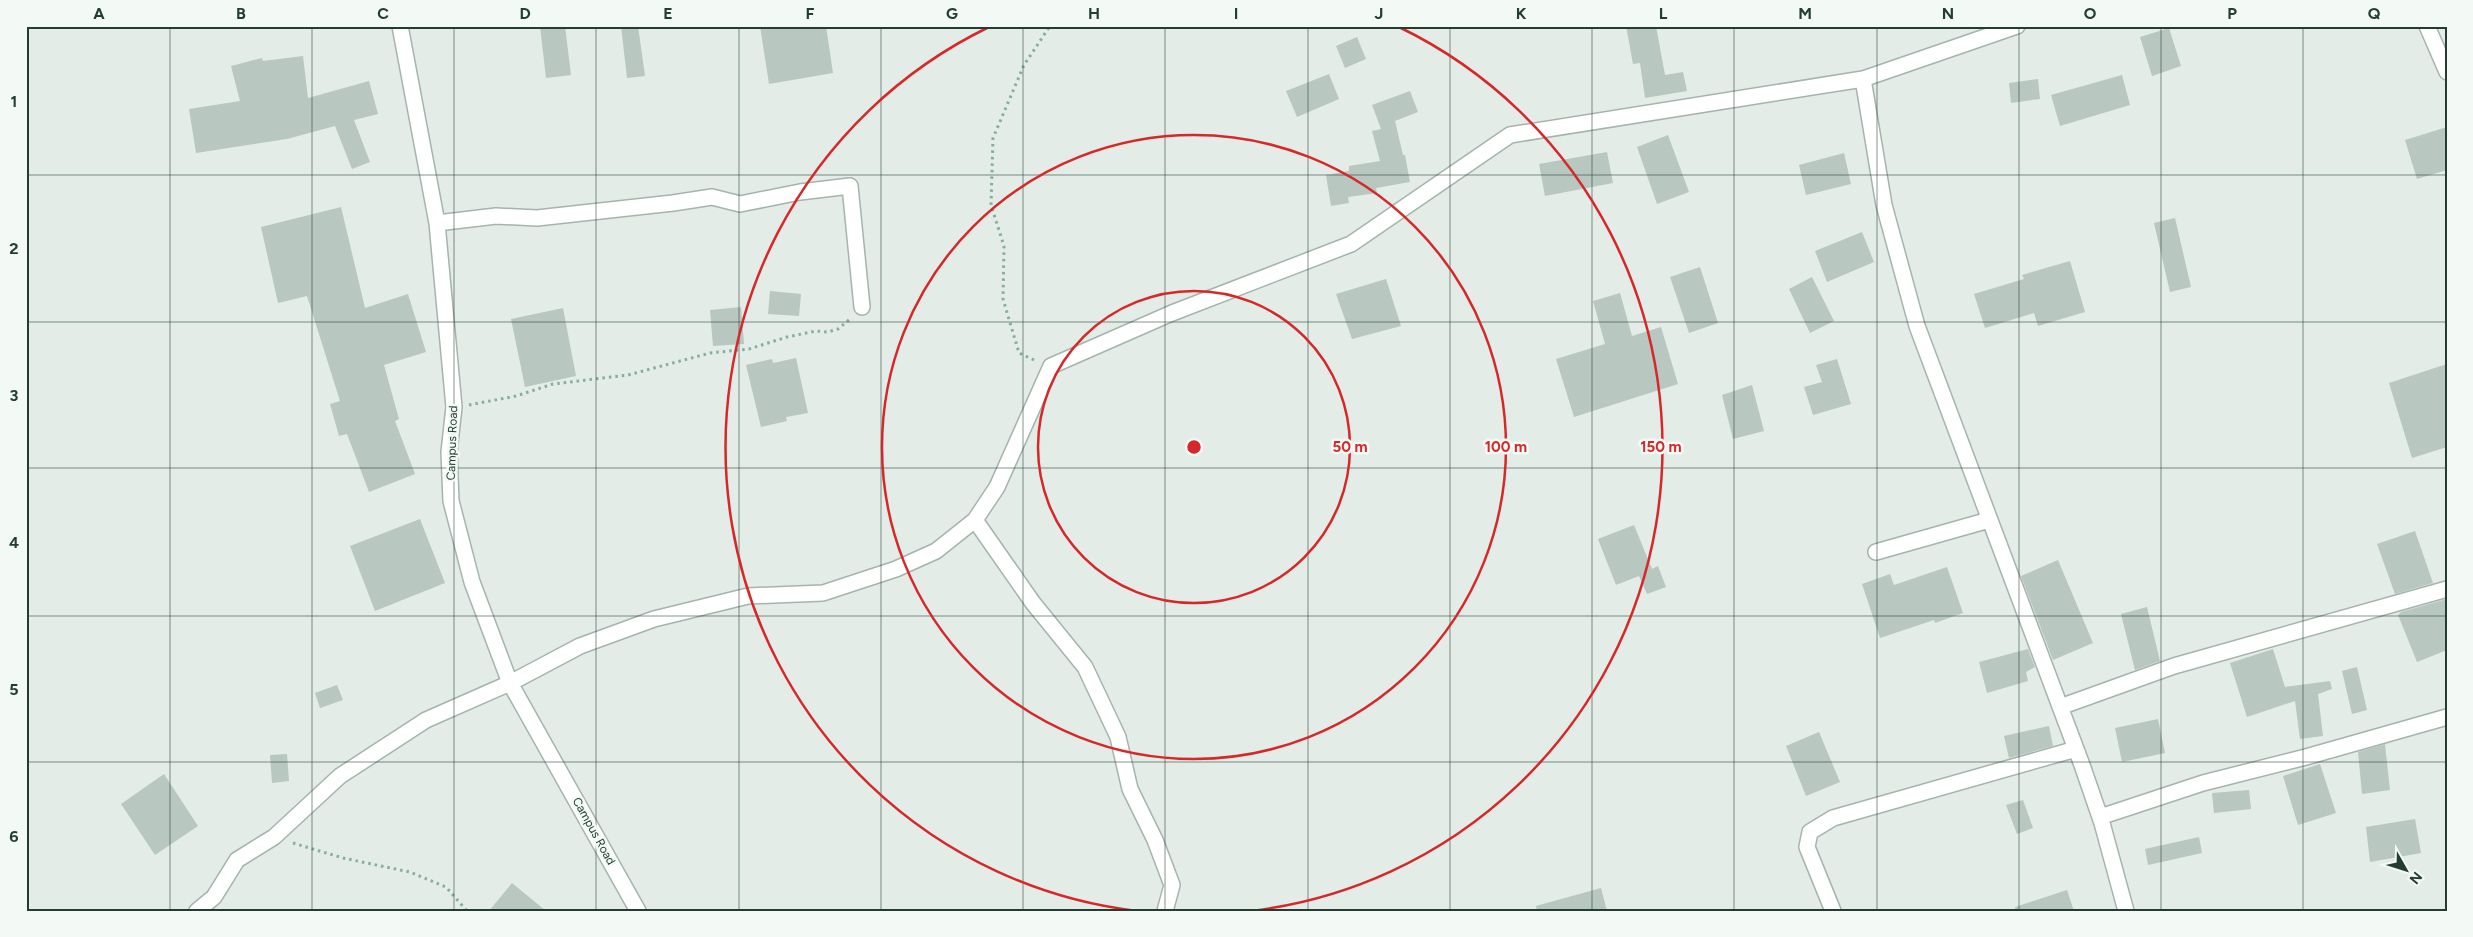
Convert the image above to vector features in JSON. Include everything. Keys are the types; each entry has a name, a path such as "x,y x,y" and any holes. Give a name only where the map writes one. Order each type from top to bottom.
{"street":[{"name":"Campus Road","path":"400,26 437,224 454,407 449,452 451,501 472,582 510,683 638,911"},
{"path":"197,911 214,897 237,860 274,837 340,776 426,720 510,683 580,646 654,619 748,596 823,593 896,569 936,551 975,520 997,486 1051,366 1172,314 1350,244 1510,135 1862,80 2016,26"},
{"path":"2427,26 2447,72"},
{"path":"1862,80 1884,205 1917,326 2076,749 2100,817 2126,911"},
{"path":"437,224 496,216 537,218 712,197 740,204 800,192 850,186 862,308"},
{"path":"975,520 1033,603 1085,667 1118,737 1130,789 1155,840 1172,884 1165,911"},
{"path":"1876,552 1989,520"},
{"path":"2060,708 2174,666 2447,589"},
{"path":"2100,817 2203,783 2306,757 2447,717"},
{"path":"1833,911 1807,847 1810,832 1832,818 2076,749"}],"path":[{"path":"1050,26 1024,65 993,138 991,205 1004,246 1003,299 1020,353 1051,366"},
{"path":"454,407 516,396 553,384 628,375 710,353 749,349 787,337 816,331 828,332 838,328 862,308"},
{"path":"274,837 343,858 410,872 446,887 467,911"}],"building":[{"path":"540,26 565,26 571,75 546,78"},
{"path":"621,26 638,26 645,76 627,78"},
{"path":"760,26 826,26 833,73 769,84"},
{"path":"1626,26 1656,26 1665,75 1683,72 1687,91 1645,98 1640,63 1633,64"},
{"path":"2169,28 2181,66 2152,76 2140,37"},
{"path":"1357,37 1366,59 1345,68 1336,46"},
{"path":"303,56 308,98 369,81 378,114 354,120 370,162 352,169 335,126 287,139 196,153 189,109 240,101 231,66 262,58 263,61"},
{"path":"1329,74 1339,99 1297,117 1286,91"},
{"path":"2122,75 2130,105 2060,126 2051,95"},
{"path":"2038,79 2040,99 2011,103 2009,83"},
{"path":"1410,91 1418,112 1395,121 1403,155 1405,155 1410,182 1376,188 1377,193 1348,197 1349,203 1331,206 1326,175 1349,171 1349,166 1380,161 1372,131 1381,129 1372,105"},
{"path":"2447,127 2447,170 2417,179 2405,140"},
{"path":"1668,135 1689,192 1657,204 1637,147"},
{"path":"1607,152 1613,183 1545,196 1539,164"},
{"path":"1844,153 1851,184 1806,195 1799,165"},
{"path":"341,207 365,308 408,294 426,352 384,365 399,419 395,421 415,474 369,492 347,434 339,436 330,404 340,401 307,296 278,303 261,227"},
{"path":"2175,218 2191,287 2170,292 2154,223"},
{"path":"1862,232 1874,262 1827,282 1815,251"},
{"path":"2070,261 2085,312 2038,326 2034,313 1985,328 1974,294 2024,279 2022,275"},
{"path":"1700,267 1718,323 1689,333 1670,277"},
{"path":"1812,277 1834,321 1810,333 1789,289"},
{"path":"1386,279 1401,326 1352,339 1336,294"},
{"path":"770,291 801,294 799,316 768,314"},
{"path":"1620,293 1632,336 1661,327 1678,384 1574,417 1556,359 1605,344 1593,301"},
{"path":"741,307 744,344 713,346 710,310"},
{"path":"563,308 576,376 525,387 511,319"},
{"path":"796,358 808,413 786,417 787,421 761,427 746,365 772,359 773,363"},
{"path":"1837,359 1851,404 1813,415 1804,387 1822,382 1816,365"},
{"path":"2447,364 2447,447 2412,458 2389,383"},
{"path":"1752,385 1764,431 1733,439 1722,395"},
{"path":"420,519 445,583 375,611 350,546"},
{"path":"1634,525 1652,569 1658,566 1666,587 1647,594 1639,576 1616,585 1598,539"},
{"path":"2415,531 2433,583 2395,594 2377,544"},
{"path":"2058,560 2093,643 2053,660 2021,576"},
{"path":"1947,567 1963,613 1935,623 1934,620 1880,638 1862,584 1890,574 1894,585"},
{"path":"2447,599 2447,650 2417,662 2398,615 2401,612"},
{"path":"2147,607 2160,661 2135,670 2121,614"},
{"path":"2028,649 2035,667 2026,672 2028,681 1987,693 1979,662"},
{"path":"2273,649 2285,687 2330,681 2332,689 2318,694 2323,736 2300,739 2295,701 2247,717 2230,663"},
{"path":"2357,667 2367,710 2352,714 2342,671"},
{"path":"337,685 343,700 320,708 315,693"},
{"path":"2158,719 2165,753 2122,762 2115,728"},
{"path":"2049,726 2053,746 2009,758 2004,736"},
{"path":"1819,732 1840,782 1806,796 1786,746"},
{"path":"2385,744 2390,790 2362,794 2358,752"},
{"path":"287,754 289,781 272,783 270,755"},
{"path":"2320,764 2336,813 2298,825 2283,776"},
{"path":"164,774 198,826 155,855 121,804"},
{"path":"2249,790 2251,809 2214,813 2212,793"},
{"path":"2023,800 2033,828 2017,834 2006,805"},
{"path":"2415,819 2421,853 2370,862 2366,827"},
{"path":"2199,837 2202,853 2148,865 2145,849"},
{"path":"512,883 546,911 489,911"},
{"path":"1601,888 1607,911 1537,911 1536,906"},
{"path":"2067,890 2074,911 2016,911 2015,907"}]}
